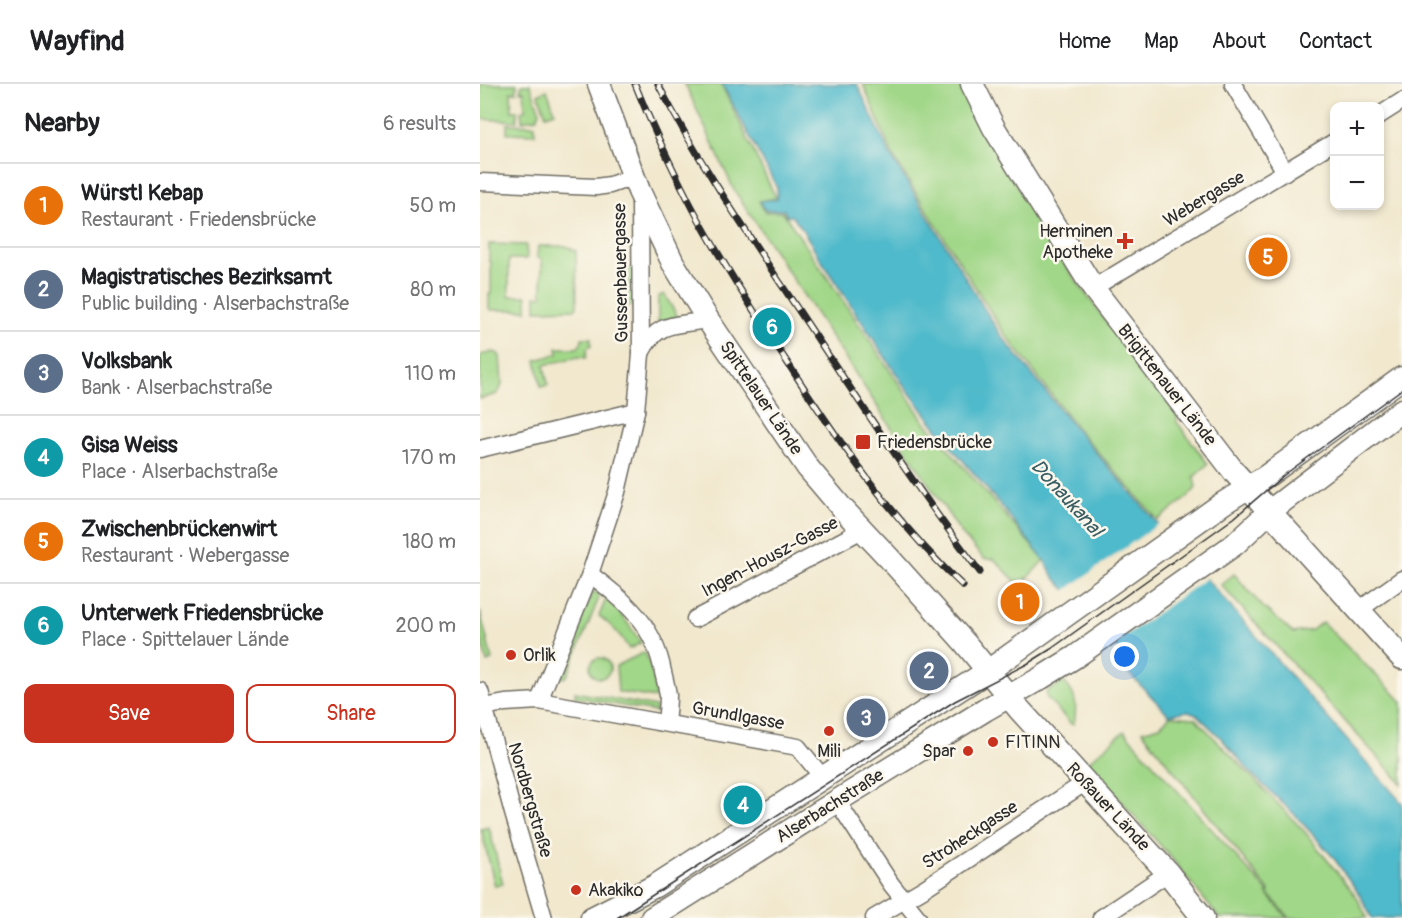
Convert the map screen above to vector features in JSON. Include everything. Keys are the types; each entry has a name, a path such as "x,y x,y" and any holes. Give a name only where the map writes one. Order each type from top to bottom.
{"main road":[{"name":"Spittelauer Lände","path":"599,84 636,184 673,263 708,320 808,468 988,670"},
{"name":"Brigittenauer Lände","path":"972,84 994,128 1093,288 1235,472 1402,658"},
{"path":"988,670 1402,378"},
{"path":"1008,697 1075,657 1235,544 1270,511 1402,410"},
{"name":"Roßauer Lände","path":"988,670 1042,736 1168,873 1203,918"},
{"name":"Alserbachstraße","path":"592,918 655,886 988,670"},
{"name":"Alserbachstraße","path":"652,918 837,801 1008,697"}],"street":[{"path":"1233,84 1285,172"},
{"path":"1384,112 1402,101"},
{"name":"Webergasse","path":"1093,288 1330,145"},
{"path":"480,182 596,187 636,184"},
{"name":"Gussenbauergasse","path":"539,701 590,574 617,492 636,411 641,354 641,243 636,184"},
{"name":"Gussenbauergasse","path":"641,354 655,334 663,328 708,320"},
{"path":"480,449 636,411"},
{"name":"Ingen-Housz-Gasse","path":"695,619 862,530"},
{"path":"590,574 620,598 640,618 654,642 661,661 668,694 666,723"},
{"path":"1359,610 1402,579"},
{"name":"Grundlgasse","path":"482,699 505,703 539,701 798,747 823,778"},
{"name":"Nordbergstraße","path":"482,699 544,918"},
{"name":"Stroheckgasse","path":"874,918 923,889 1086,782"},
{"path":"837,801 891,884 918,918"},
{"path":"1101,918 1168,873"}],"green space":[{"path":"480,84 517,84 516,92 511,92 512,111 517,111 517,121 480,119"},
{"path":"522,84 530,84 540,112 537,118 522,121 521,111 525,110 524,91 520,91"},
{"path":"685,84 721,84 776,198 759,201 765,212 783,212 924,421 1044,560 1020,586 994,559 984,559 961,533 734,190"},
{"path":"863,84 960,84 1062,261 1177,415 1177,422 1208,464 1194,477 1196,488 1188,497 1158,520 1081,433 1004,333 893,156"},
{"path":"547,90 555,112 546,115 538,94"},
{"path":"507,124 535,125 535,134 507,133"},
{"path":"489,244 526,245 527,259 509,259 509,296 527,296 527,310 491,310 489,308 491,262 489,261"},
{"path":"538,246 566,246 576,251 577,306 575,309 536,310 536,296 542,296 542,259 537,258"},
{"path":"628,268 637,269 634,306 628,306"},
{"path":"664,294 678,317 658,322 658,297"},
{"path":"582,338 591,338 591,346 587,349 586,358 578,357 544,365 548,385 541,387 536,360 558,354 557,348 577,348"},
{"path":"493,352 500,356 501,388 497,394 480,399 480,355"},
{"path":"1234,574 1262,606 1293,633 1312,630 1322,622 1402,702 1402,784 1221,585"},
{"path":"593,591 598,594 599,598 567,676 558,677"},
{"path":"606,599 641,643 629,649 616,631 599,616"},
{"path":"480,611 492,660 487,662 480,634"},
{"path":"645,652 653,674 656,698 618,692 616,666"},
{"path":"600,658 607,661 610,668 607,675 600,678 593,675 590,668 593,661"},
{"path":"1064,682 1075,701 1074,724 1071,724 1046,694 1047,691"},
{"path":"575,692 656,707 656,712 575,697"},
{"path":"1170,716 1195,718 1305,832 1356,896 1367,918 1290,918 1268,894 1269,891 1142,731 1160,726"},
{"path":"1124,731 1267,891 1288,918 1219,918 1169,855 1087,763"},
{"path":"489,827 503,884 495,886 481,829"}],"water":[{"name":"Donaukanal","path":"722,84 857,84 891,156 1000,334 1078,432 1402,803 1402,918 1372,918 1359,894 1333,857 1295,815 1252,774 1220,737 1196,714 1188,711 1169,715 1122,666 1126,661 1122,653 1054,577 1046,563 1003,508 948,443 903,384 799,224 792,216 787,216 784,210 765,210 760,201 777,199 777,188"}],"pier":[{"path":"1161,522 1208,577 1111,646 1063,592"}],"tram line":[{"path":"617,918 955,701 1051,649 1234,518 1284,475 1402,389"}],"railway":[{"path":"635,84 690,203 737,284 787,362 868,480 913,535 963,586"},
{"path":"658,84 706,169 759,251 908,473 980,572"}],"place":[{"name":"Herminen Apotheke","path":"1125,241"},
{"name":"Zwischenbrückenwirt","path":"1268,257"},
{"name":"Unterwerk Friedensbrücke","path":"772,327"},
{"name":"Friedensbrücke","path":"863,442"},
{"name":"Würstl Kebap","path":"1020,602"},
{"name":"Orlik","path":"511,655"},
{"name":"Magistratisches Bezirksamt","path":"929,671"},
{"name":"Volksbank","path":"866,718"},
{"name":"Mili","path":"829,731"},
{"name":"FITINN","path":"993,742"},
{"name":"Spar","path":"968,751"},
{"name":"Gisa Weiss","path":"743,805"},
{"name":"Akakiko","path":"576,890"}]}
